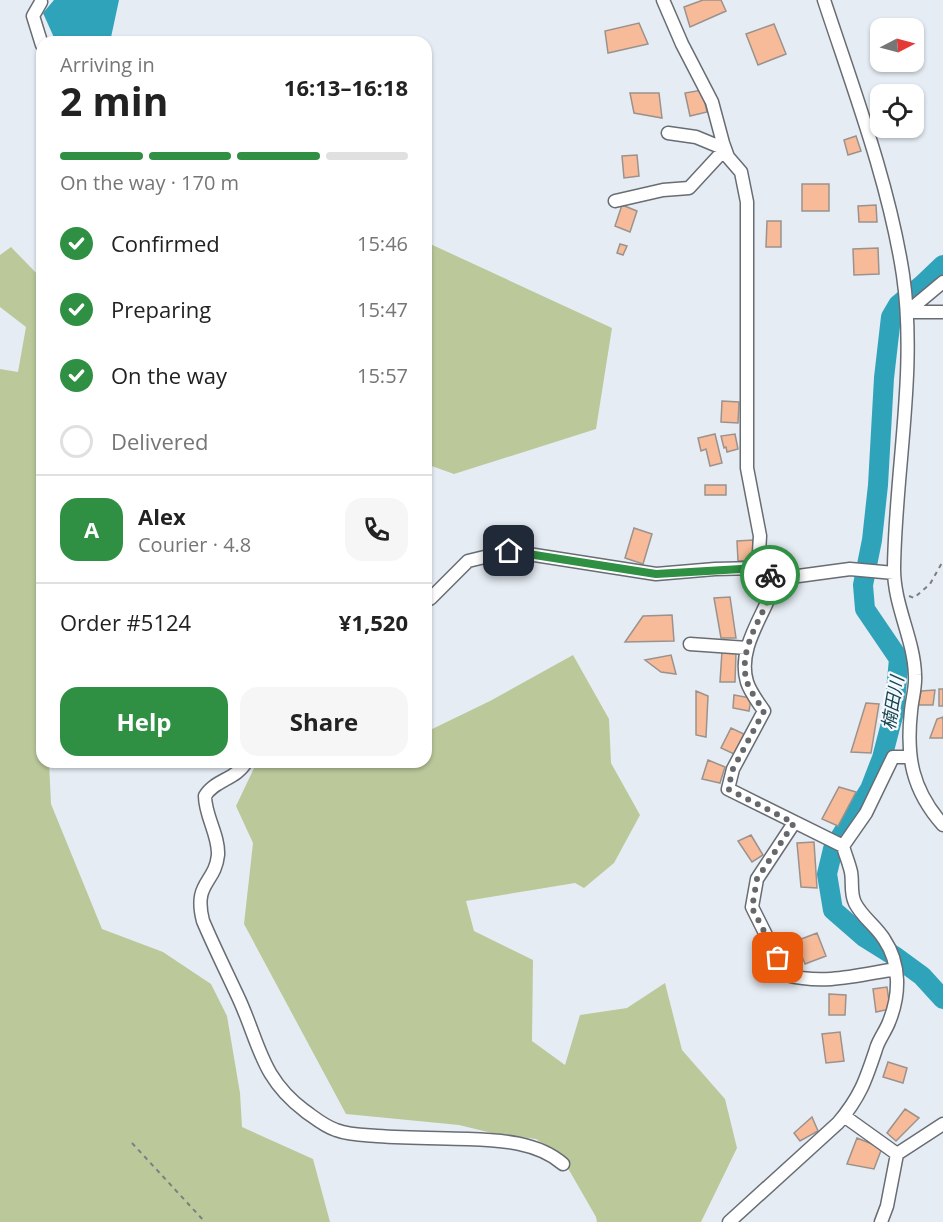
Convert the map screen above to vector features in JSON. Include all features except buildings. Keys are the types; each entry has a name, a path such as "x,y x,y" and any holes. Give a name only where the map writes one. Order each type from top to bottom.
{"street":[{"path":"663,0 682,44 712,102 725,149 741,172 747,202 747,468 760,536 758,568"},
{"path":"824,0 886,195 903,274 908,339 895,513 894,573 896,590 914,658 915,679 911,713 910,757 914,778 922,796 943,825"},
{"path":"39,36 33,16 41,2"},
{"path":"669,133 696,137 725,149"},
{"path":"615,201 663,190 689,188 725,149"},
{"path":"907,312 943,282"},
{"path":"907,312 943,312"},
{"path":"432,597 468,561 509,551 656,574 758,568 776,579 850,569 894,573"},
{"path":"729,1222 844,1116 862,1090 878,1044 894,1009 897,995 896,969 888,945 855,902 851,891 851,872 837,843 728,789 733,769 764,711 747,681 746,658 747,648 762,609 772,595 776,579"},
{"path":"690,644 747,648"},
{"path":"837,843 866,813 893,757 910,757"},
{"path":"241,768 208,791 205,796 218,854 216,865 199,895 200,911 246,1014 262,1059 277,1085 297,1105 336,1131 392,1137 522,1144 555,1156 563,1164"},
{"path":"794,823 757,879 752,908 786,975 806,980 839,979 896,969"},
{"path":"844,1116 897,1154"},
{"path":"881,1222 897,1154 943,1124"}],"path":[{"path":"896,590 914,598 930,584 943,561"},
{"path":"132,1143 205,1222"}],"green space":[{"path":"432,245 612,328 596,429 454,474 432,466"},
{"path":"11,247 36,273 36,768 49,768 51,804 102,929 163,952 211,984 227,1016 240,1093 242,1127 313,1159 330,1222 0,1222 0,369 18,372 26,327 0,307 0,255"},
{"path":"573,655 609,719 611,763 640,815 614,863 584,888 575,883 466,901 474,931 533,960 532,1041 565,1065 580,1015 627,1008 665,983 682,1050 725,1099 737,1148 701,1222 597,1222 569,1170 551,1149 536,1139 496,1134 459,1125 346,1114 244,924 253,843 236,806 254,768 432,768 432,729 490,701"}],"water":[{"path":"54,0 119,0 111,36 53,36 43,13"}],"waterway":[{"name":"楠田川","path":"943,265 898,305 891,317 884,378 878,485 872,540 863,585 865,609 899,659 894,712 882,758 870,789 833,849 827,874 833,910 864,937 922,976 943,999"}],"way so far":[{"path":"770,575 776,579 772,595 762,609 749,639 746,658 747,681 764,711 733,769 728,789 794,823 772,860 757,879 752,908 778,958"}],"route":[{"path":"509,551 656,574 758,568 770,575"}]}
